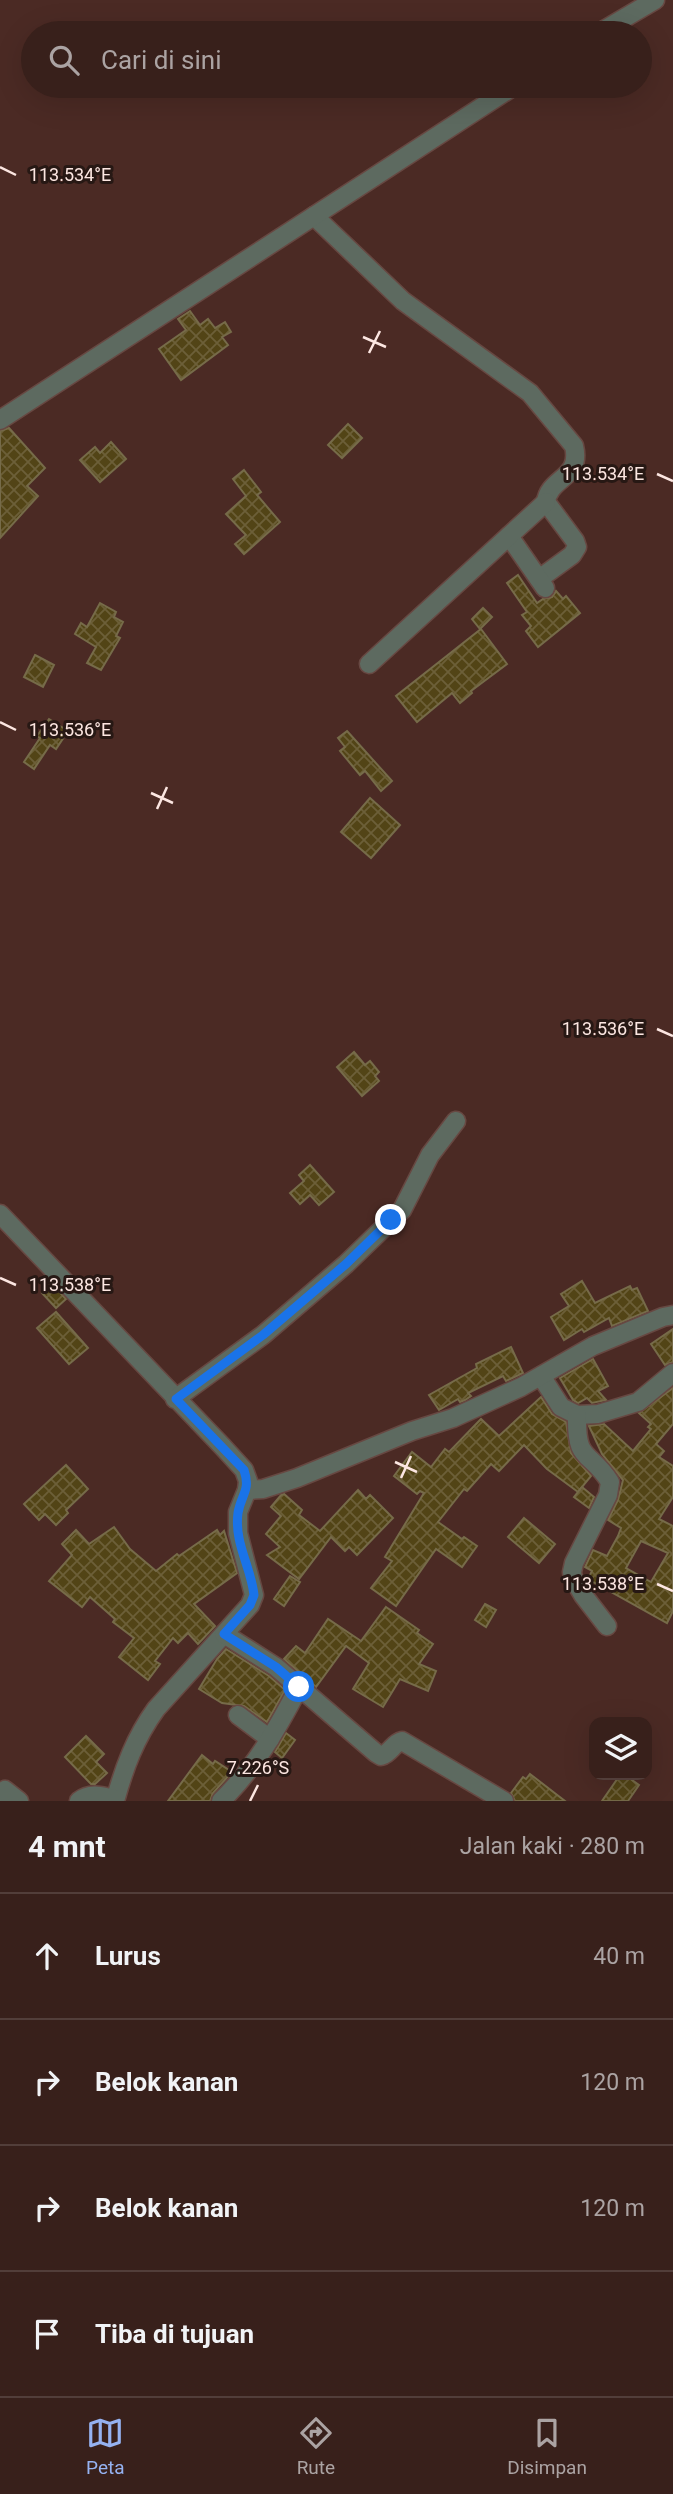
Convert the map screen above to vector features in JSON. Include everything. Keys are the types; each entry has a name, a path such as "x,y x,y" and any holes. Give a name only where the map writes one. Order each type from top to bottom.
{"street":[{"path":"619,21 655,0"},
{"path":"0,420 496,98"},
{"path":"314,216 403,301 530,393 573,446 576,456 574,465 550,490 546,502 369,664"},
{"path":"509,536 542,584 577,547 546,502"},
{"path":"176,1399 274,1326 346,1264 402,1210 430,1155 456,1121"},
{"path":"0,1214 244,1470 247,1490 238,1512 238,1533 254,1595 250,1605 156,1709 144,1726 125,1765 115,1800 96,1795 84,1797 79,1801"},
{"path":"247,1490 263,1489 297,1478 412,1431 453,1418 541,1376 593,1346 673,1315"},
{"path":"541,1376 561,1407 577,1415 598,1415 638,1402 673,1373"},
{"path":"577,1415 576,1438 581,1452 610,1482 608,1495 574,1563 573,1578 607,1626"},
{"path":"224,1634 276,1667 381,1756 402,1741 504,1801"},
{"path":"221,1801 251,1768 299,1687"},
{"path":"238,1715 270,1739"},
{"path":"0,1793 5,1790 10,1792 19,1801"}],"building":[{"path":"190,311 200,325 208,319 215,328 225,322 231,332 222,337 228,345 181,380 159,349 186,330 178,319"},
{"path":"348,424 362,438 342,458 328,445"},
{"path":"9,428 45,468 27,486 38,496 0,538 0,431"},
{"path":"111,442 126,459 100,482 80,460 95,447 100,453"},
{"path":"244,470 261,492 257,495 280,522 244,554 235,544 246,535 226,514 246,496 233,479"},
{"path":"518,575 537,603 552,597 556,591 563,599 566,596 580,613 538,647 526,631 531,626 522,615 527,612 507,583"},
{"path":"100,603 116,612 114,617 123,622 116,636 120,638 101,670 87,663 96,647 75,634 81,623 87,627"},
{"path":"483,608 492,617 480,629 472,619"},
{"path":"481,629 507,664 471,691 460,703 452,693 417,722 396,696"},
{"path":"35,655 54,665 43,687 24,677"},
{"path":"49,719 68,731 56,749 50,745 34,769 24,762"},
{"path":"347,731 392,781 381,791 365,771 360,775 340,751 345,747 338,738"},
{"path":"370,798 400,825 371,858 341,832"},
{"path":"354,1052 365,1065 370,1061 379,1072 375,1076 379,1081 362,1096 337,1067"},
{"path":"310,1165 334,1192 319,1205 310,1195 300,1204 290,1193 304,1181 299,1175"},
{"path":"582,1281 595,1303 630,1286 632,1290 637,1288 648,1311 612,1326 609,1318 564,1340 551,1317 569,1306 561,1294"},
{"path":"52,1284 66,1299 56,1308 42,1293"},
{"path":"56,1312 88,1348 69,1364 37,1328"},
{"path":"673,1329 673,1362 665,1365 651,1344"},
{"path":"511,1347 523,1373 506,1381 503,1376 468,1393 471,1396 465,1400 460,1402 458,1399 439,1410 429,1395 477,1368 476,1364"},
{"path":"593,1359 608,1386 598,1391 606,1400 592,1403 587,1398 578,1403 573,1400 560,1378"},
{"path":"673,1388 673,1424 656,1444 664,1451 659,1457 673,1466 673,1497 659,1519 673,1526 673,1611 667,1623 588,1579 592,1571 585,1567 593,1550 607,1556 618,1536 621,1528 608,1520 618,1500 623,1480 602,1454 589,1426 604,1424 633,1451 651,1429 648,1427 651,1424 639,1413","holes":["641,1541 668,1553 651,1582 626,1568"]},
{"path":"541,1397 552,1414 566,1422 571,1453 591,1476 578,1492 547,1469 524,1445 499,1471 491,1464 467,1491 464,1489 438,1522 477,1546 462,1567 436,1549 396,1606 371,1588 392,1561 385,1557 424,1493 420,1491 417,1494 394,1476 412,1452 431,1467 445,1449 449,1452 481,1419 499,1436"},
{"path":"66,1465 88,1489 66,1510 68,1513 56,1525 45,1514 39,1520 24,1504"},
{"path":"582,1487 594,1497 589,1508 574,1497"},
{"path":"358,1490 366,1499 370,1495 393,1518 357,1555 349,1547 345,1551 331,1537 299,1579 267,1555 280,1547 266,1534 281,1516 271,1507 281,1495 284,1494 302,1510 299,1515 320,1531"},
{"path":"524,1518 555,1544 539,1563 508,1537"},
{"path":"114,1527 130,1549 156,1571 177,1554 179,1556 217,1530 220,1535 224,1531 237,1573 194,1604 215,1626 198,1644 188,1633 178,1643 173,1638 155,1661 160,1664 148,1680 119,1657 134,1638 113,1622 115,1619 90,1597 82,1607 49,1581 72,1555 62,1544 76,1530 89,1544"},
{"path":"290,1576 300,1582 284,1606 274,1599"},
{"path":"485,1604 496,1610 486,1627 475,1620"},
{"path":"386,1607 419,1630 417,1633 433,1644 419,1664 436,1671 428,1691 400,1679 383,1707 353,1689 369,1663 346,1646 316,1687 284,1659 296,1646 305,1653 328,1619 361,1641"},
{"path":"226,1649 269,1676 285,1690 267,1722 244,1706 222,1703 199,1689"},
{"path":"286,1733 295,1740 282,1758 275,1752"},
{"path":"86,1736 104,1754 96,1762 107,1773 95,1784 91,1784 65,1757"},
{"path":"202,1755 213,1764 215,1761 232,1772 213,1793 210,1801 168,1801"},
{"path":"530,1774 565,1801 515,1801 511,1793 523,1777 526,1779"},
{"path":"617,1780 632,1780 639,1785 628,1801 602,1801"}],"route":[{"path":"299,1687 276,1667 224,1634 250,1605 254,1595 238,1533 238,1512 248,1481 244,1470 176,1399 263,1335 346,1264 391,1220"}]}
